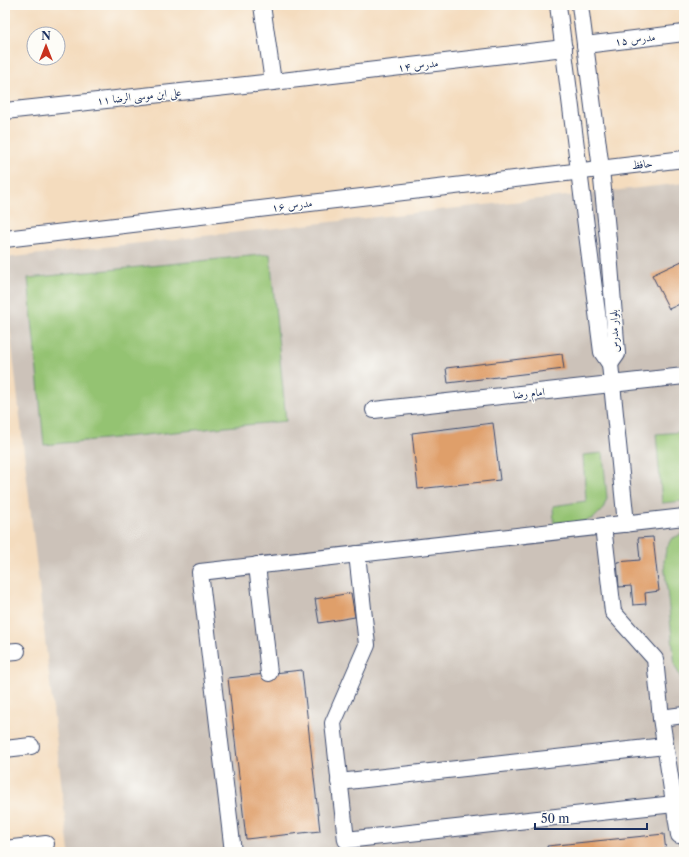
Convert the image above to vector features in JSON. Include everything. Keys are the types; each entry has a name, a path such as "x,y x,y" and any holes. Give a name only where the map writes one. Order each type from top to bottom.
{"street":[{"path":"262,5 273,82"},
{"name":"بلوار مدرس","path":"558,5 602,352 610,364 617,354 608,240 601,169 580,5"},
{"name":"مدرس ۱۵","path":"585,45 684,33"},
{"name":"مدرس ۱۴","path":"273,82 564,48"},
{"name":"علی ابن موسی الرضا ۱۱","path":"5,111 273,82"},
{"name":"حافظ","path":"579,171 684,159"},
{"name":"مدرس ۱۶","path":"5,239 579,171"},
{"path":"610,364 626,524"},
{"name":"امام رضا","path":"374,410 684,376"},
{"path":"233,852 200,572 684,517"},
{"path":"603,526 613,612 655,659 661,718 679,835 684,834"},
{"path":"357,554 367,645 333,723 346,840 674,804"},
{"path":"257,565 269,673"},
{"path":"661,718 684,715"},
{"path":"5,749 31,746"},
{"path":"339,782 665,746"},
{"path":"5,849 46,844"}],"shaded area":[{"path":"684,183 684,852 69,852 5,284 5,258"}],"green space":[{"path":"270,254 286,421 44,445 28,278"},
{"path":"681,432 682,445 684,445 684,501 662,503 656,434"},
{"path":"603,453 607,498 603,509 594,518 582,522 554,524 553,506 586,501 583,455"},
{"path":"684,533 684,681 682,680 675,666 664,561 666,550 671,539"}],"building":[{"path":"684,260 684,302 669,309 652,275"},
{"path":"562,354 564,369 448,383 446,368"},
{"path":"493,423 500,480 418,489 412,433"},
{"path":"653,537 659,591 645,593 646,604 633,605 631,586 619,587 617,562 640,560 638,538"},
{"path":"351,593 355,617 319,623 315,599"},
{"path":"302,670 320,831 246,839 228,678"},
{"path":"664,834 666,852 548,852 547,846"}]}
